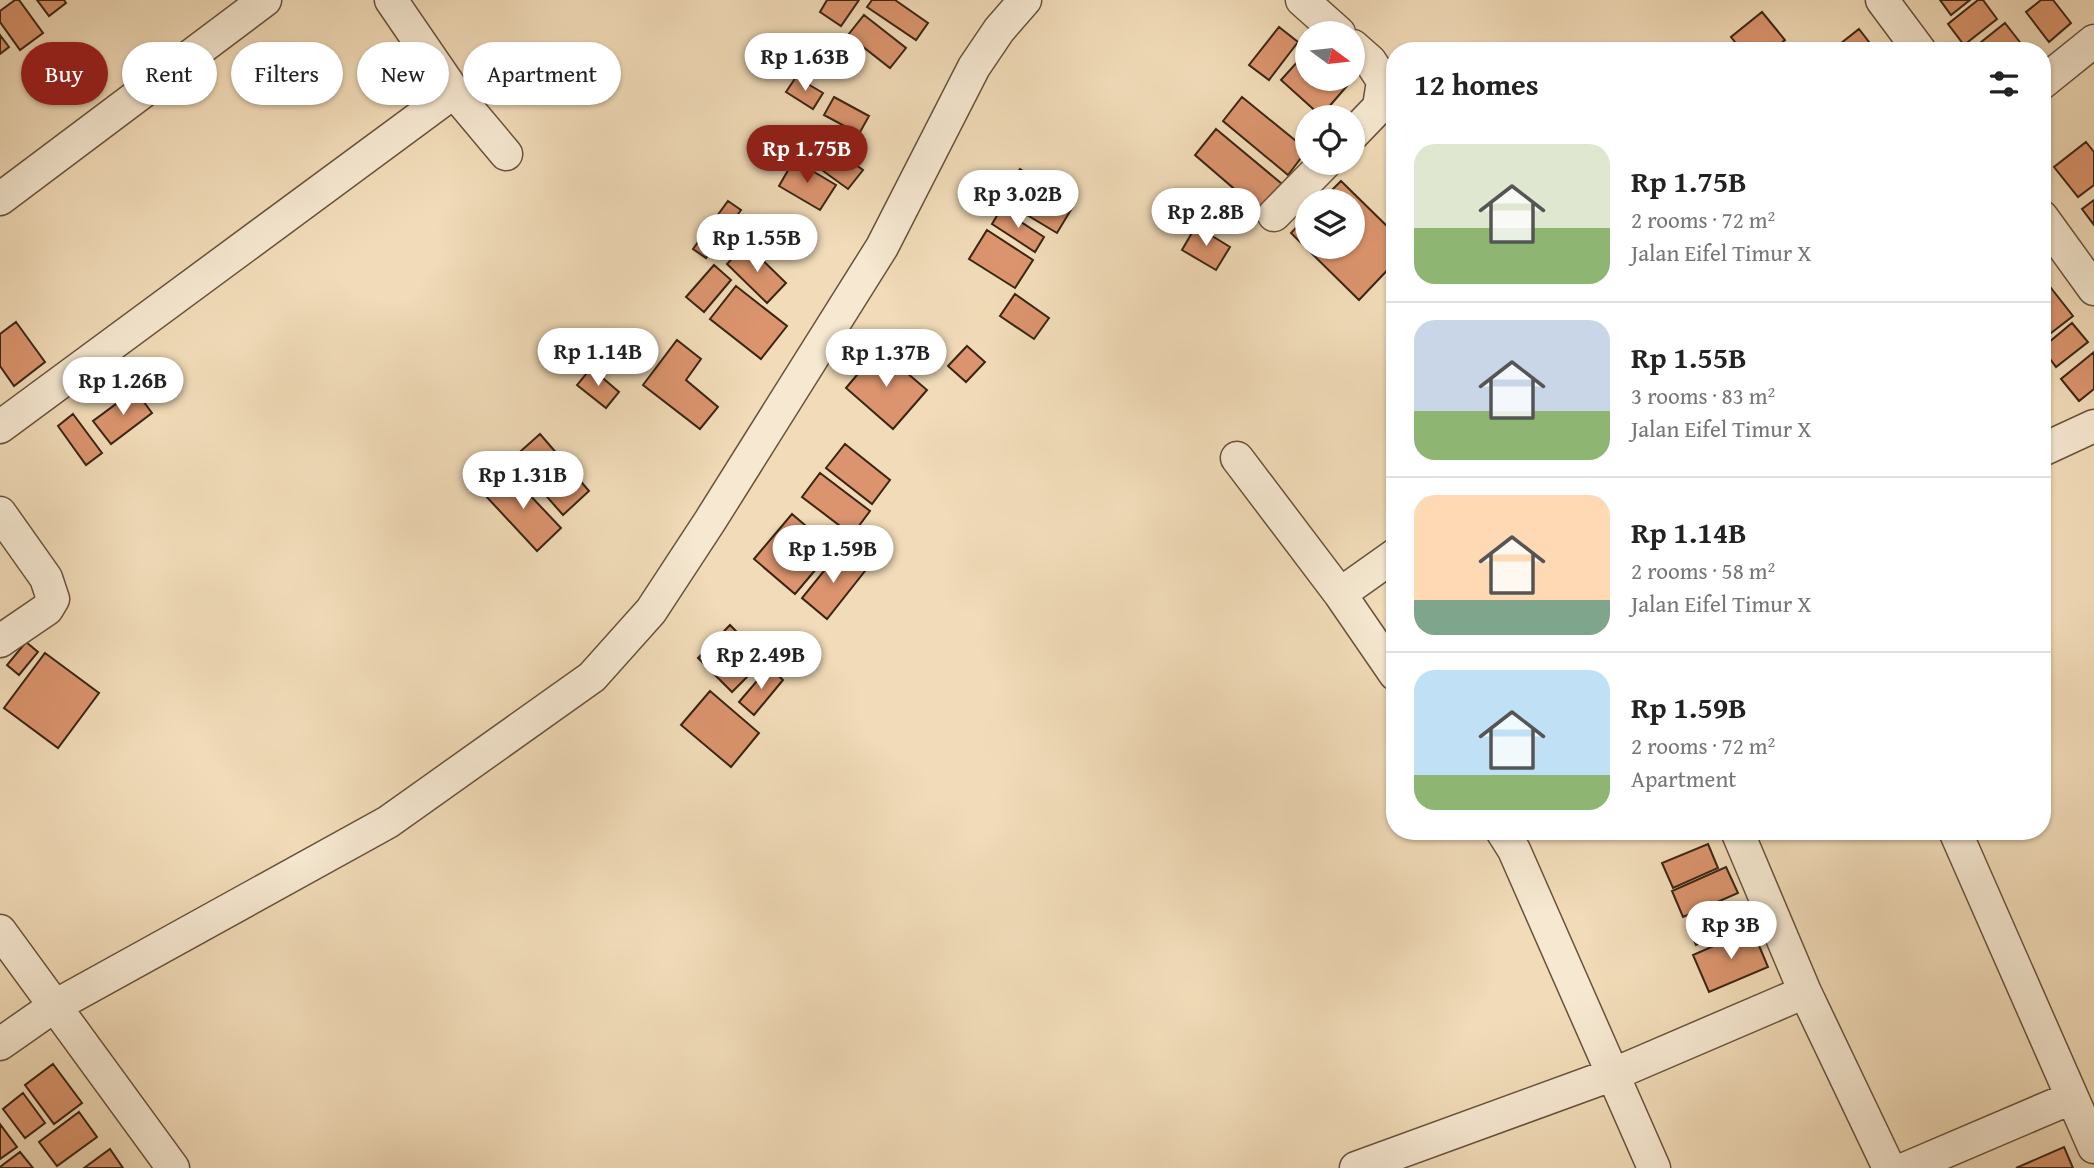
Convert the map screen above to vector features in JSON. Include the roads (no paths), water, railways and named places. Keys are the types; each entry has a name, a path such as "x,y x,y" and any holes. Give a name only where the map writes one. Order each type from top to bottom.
{"street":[{"path":"0,199 265,0"},
{"path":"391,0 454,92 506,154"},
{"path":"0,1044 53,1007 388,822 592,677 651,611 695,543 882,247 974,67 999,30 1025,0"},
{"path":"1301,0 1325,21"},
{"path":"1882,0 1913,42"},
{"path":"2051,76 2094,41"},
{"path":"1365,57 1383,81 1379,107 1365,122"},
{"path":"0,427 454,92"},
{"path":"1275,215 1313,175"},
{"path":"2051,229 2094,289"},
{"path":"2051,446 2094,426"},
{"path":"1237,458 1340,594 1386,661"},
{"path":"0,513 46,578 53,599 47,609 0,641"},
{"path":"1340,594 1386,561"},
{"path":"1508,840 1654,1168"},
{"path":"1741,840 1805,992 1889,1168"},
{"path":"1959,840 2094,1147"},
{"path":"0,931 173,1168"},
{"path":"1356,1168 1614,1074 1805,992"},
{"path":"1907,1168 2071,1098"}]}
